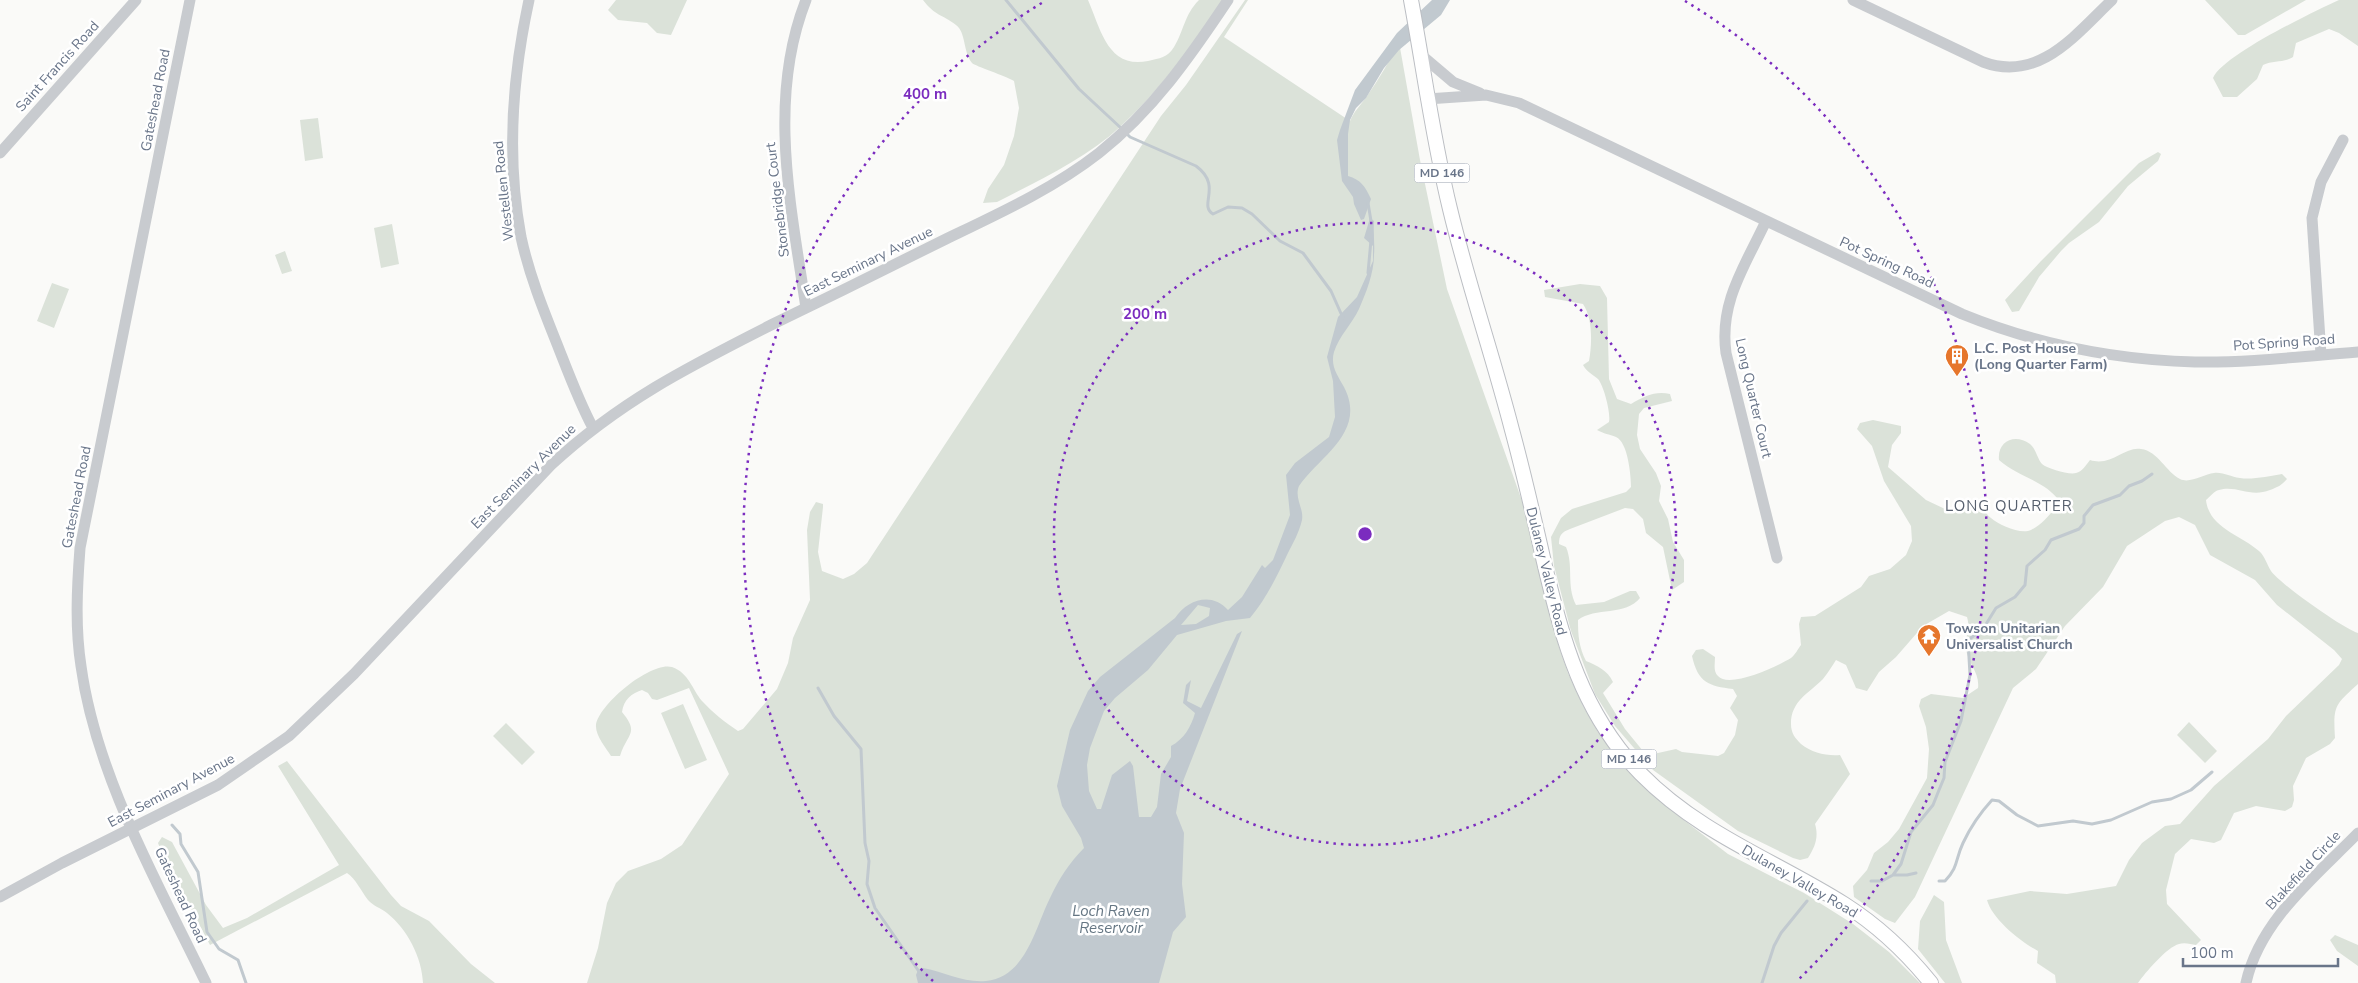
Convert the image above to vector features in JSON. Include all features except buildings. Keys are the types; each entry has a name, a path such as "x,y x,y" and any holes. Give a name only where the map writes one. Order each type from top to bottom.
{"main road":[{"name":"Dulaney Valley Road","path":"1412,5 1427,99 1459,247 1512,428 1561,630 1575,672 1594,711 1608,734 1634,766 1681,809 1709,829 1847,905 1896,944 1931,983"}],"street":[{"name":"Saint Francis Road","path":"0,153 136,0"},
{"name":"Gateshead Road","path":"190,0 84,533 76,591 80,662 87,702 106,766 132,828 206,983"},
{"name":"Westellen Road","path":"530,0 518,59 512,123 513,168 522,237 540,299 593,428"},
{"name":"Stonebridge Court","path":"806,0 788,77 784,140 806,308"},
{"name":"East Seminary Avenue","path":"0,897 218,785 255,762 304,723 354,674 545,472 593,428 628,402 668,377 1031,196 1079,167 1130,126 1178,72 1228,0"},
{"path":"1853,0 1978,59 1990,64 2008,67 2032,65 2056,52 2112,0"},
{"path":"1420,54 1453,82 1486,95"},
{"name":"Pot Spring Road","path":"1427,99 1486,95 1503,98 1528,107 1962,314 2003,329 2053,343 2103,354 2177,361 2225,361 2358,352"},
{"path":"2320,355 2312,212 2321,182 2342,140"},
{"name":"Long Quarter Court","path":"1766,221 1729,301 1724,331 1726,353 1777,558"},
{"name":"Blakefield Circle","path":"2246,983 2257,952 2272,925 2287,905 2358,833"}],"shaded area":[{"path":"616,0 687,0 671,35 657,33 647,23 618,20 608,10"},
{"path":"923,0 1088,0 1108,45 1124,59 1134,62 1156,59 1169,53 1177,41 1190,11 1199,0 1226,0 1150,97 1107,138 1093,149 1045,177 997,202 983,203 988,189 1004,165 1014,136 1019,108 1014,81 972,63 959,28 931,9"},
{"path":"1245,0 1248,0 1224,37 1350,121 1380,76 1399,42 1420,160 1447,289 1527,515 1559,647 1583,706 1598,732 1623,765 1676,814 1728,854 1804,893 1853,924 1889,952 1920,983 587,983 598,948 607,903 616,883 628,871 661,859 682,845 729,774 689,688 657,700 652,699 648,693 642,690 629,698 624,704 622,712 631,730 620,756 611,756 599,737 596,725 599,716 616,696 640,677 663,667 672,667 686,677 702,701 724,721 738,731 743,729 777,689 788,663 793,638 810,600 807,530 810,512 816,502 823,504 818,552 822,571 843,579 854,574 867,563 1161,116 1186,85"},
{"path":"2205,0 2306,0 2245,35 2238,35"},
{"path":"2339,0 2358,0 2358,46 2339,33 2329,29 2296,43 2293,57 2263,65 2257,79 2237,97 2223,97 2213,78 2233,58 2270,35"},
{"path":"318,118 323,158 305,161 300,120"},
{"path":"2158,152 2161,154 2158,161 2128,186 2099,222 2069,243 2061,251 2039,277 2019,311 2012,312 2005,300 2041,261 2139,163"},
{"path":"392,224 399,264 381,268 374,228"},
{"path":"285,251 292,271 282,274 275,255"},
{"path":"52,283 69,289 54,328 37,321"},
{"path":"1580,284 1600,286 1607,298 1609,379 1617,399 1631,404 1650,395 1665,393 1670,394 1672,401 1644,408 1639,414 1637,435 1640,449 1656,473 1661,486 1659,501 1668,519 1673,542 1684,560 1684,582 1672,590 1663,547 1646,533 1643,519 1633,509 1625,508 1567,530 1562,534 1559,541 1559,544 1566,547 1570,561 1571,590 1576,605 1604,602 1630,591 1636,591 1640,598 1634,604 1627,607 1585,616 1578,620 1578,626 1580,646 1586,661 1602,669 1611,678 1613,682 1603,693 1625,729 1643,751 1658,753 1676,749 1682,752 1718,756 1724,753 1735,735 1738,720 1730,708 1737,696 1733,689 1711,684 1701,678 1694,665 1692,656 1696,650 1703,649 1715,657 1715,672 1724,679 1743,678 1776,666 1791,658 1801,645 1799,624 1801,617 1815,616 1861,587 1869,576 1890,569 1906,555 1912,541 1911,526 1884,481 1872,446 1857,429 1860,423 1873,420 1901,426 1901,433 1892,445 1888,467 1926,500 1945,509 1981,506 1995,521 2022,531 2031,530 2047,518 2060,502 2040,484 1999,460 2001,448 2013,439 2019,439 2030,444 2034,448 2040,462 2045,466 2069,473 2080,471 2090,460 2105,461 2129,450 2141,449 2152,454 2170,472 2184,480 2193,480 2218,473 2245,478 2261,478 2282,474 2287,479 2278,487 2263,492 2256,493 2232,489 2217,491 2206,500 2208,510 2219,524 2259,551 2271,571 2286,586 2327,615 2358,633 2358,684 2337,706 2335,712 2335,738 2330,744 2306,758 2293,786 2294,800 2292,807 2285,811 2256,806 2234,813 2221,840 2214,843 2191,839 2175,854 2166,890 2167,904 2201,940 2196,945 2183,943 2174,946 2157,961 2138,983 2056,983 2055,975 2037,963 2038,951 2016,936 2001,922 1987,900 2030,891 2067,894 2116,886 2129,860 2142,843 2165,826 2180,824 2214,786 2268,739 2286,716 2339,665 2342,659 2334,650 2277,605 2255,580 2210,555 2195,525 2179,517 2165,521 2127,546 2103,587 2065,626 2036,669 2013,688 1915,897 1895,923 1885,919 1854,897 1853,886 1867,870 1874,853 1888,842 1899,829 1927,778 1929,749 1926,727 1919,706 1921,699 1931,694 1963,698 1978,688 1976,673 1966,649 1967,617 1949,611 1923,626 1896,657 1879,672 1867,691 1856,688 1846,665 1836,660 1823,679 1801,698 1797,704 1791,724 1795,737 1801,744 1814,752 1840,755 1850,774 1815,824 1816,842 1808,858 1800,860 1793,858 1738,831 1653,770 1615,726 1595,694 1571,631 1554,566 1551,537 1561,518 1572,509 1626,492 1631,487 1628,460 1623,445 1616,437 1597,430 1609,422 1609,413 1605,394 1598,379 1583,365 1589,361 1591,347 1590,324 1586,310 1583,304 1545,297 1544,290"},
{"path":"683,704 707,760 685,769 661,713"},
{"path":"2189,722 2217,751 2205,763 2177,735"},
{"path":"506,723 535,752 522,765 493,736"},
{"path":"287,761 401,906 429,921 471,964 495,983 423,983 420,963 407,935 385,911 368,900 356,882 347,873 210,945 162,853 158,843 162,837 172,842 206,905 223,928 247,918 339,865 278,766"},
{"path":"1934,895 1944,902 1946,940 1962,983 1945,983 1918,949 1920,921"},
{"path":"2335,935 2358,945 2358,966 2337,951 2330,940"}],"water":[{"path":"1432,0 1450,0 1441,15 1399,50 1384,68 1366,98 1356,108 1350,120 1348,176 1362,184 1371,199 1364,219 1361,220 1353,197 1342,181 1337,140 1340,130 1355,90 1397,33"},
{"name":"Loch Raven Reservoir","path":"1370,218 1374,221 1374,262 1371,276 1359,309 1339,341 1333,357 1335,371 1350,403 1350,417 1346,430 1338,442 1299,486 1298,495 1302,520 1296,538 1275,580 1250,618 1226,621 1177,635 1148,670 1115,698 1104,711 1090,748 1087,765 1089,791 1097,809 1101,809 1112,775 1130,761 1133,766 1139,817 1151,817 1157,807 1161,774 1171,757 1171,746 1180,740 1186,732 1195,713 1183,703 1186,685 1191,680 1187,701 1201,708 1237,634 1242,631 1180,789 1176,813 1184,833 1182,884 1186,917 1173,932 1159,983 918,983 916,975 918,970 923,968 962,979 986,981 1000,978 1011,971 1020,961 1034,936 1057,884 1069,865 1084,848 1081,838 1062,806 1057,786 1070,730 1088,691 1100,677 1193,602 1200,600 1215,601 1222,604 1228,610 1242,597 1262,565 1265,568 1273,560 1290,515 1286,475 1295,463 1329,437 1335,417 1333,381 1327,357 1338,317 1357,297 1373,261 1373,246 1364,238","holes":["1198,605 1210,608 1209,616 1196,624 1181,625"]}],"waterway":[{"path":"1006,0 1079,89 1122,129"},
{"path":"1126,133 1130,137 1196,166 1204,173 1209,188 1208,206 1213,214 1228,207 1242,208 1252,214 1280,241 1303,253 1331,291 1343,318"},
{"path":"1368,203 1371,221"},
{"path":"1368,273 1371,240"},
{"path":"1871,881 1882,881 1893,875 1901,864 1911,832 1933,805 1944,778 1945,762 1961,721 1970,675 1968,640 1983,629 1996,608 2015,597 2025,585 2027,566 2045,550 2051,540 2079,529 2084,523 2084,516 2093,505 2120,495 2129,486 2142,481 2152,474"},
{"path":"818,688 834,716 861,749 865,843 869,861 867,884 875,908 920,973"},
{"path":"1939,881 1945,881 1953,871 1969,832 1992,800 1999,801 2017,815 2038,826 2073,821 2092,824 2111,820 2152,802 2171,799 2191,790 2212,772"},
{"path":"172,825 180,834 181,844 198,872 207,932 219,949 238,960 246,983"},
{"path":"1893,875 1916,873"},
{"path":"1762,983 1774,946 1781,933 1807,901"}],"place":[{"name":"L.C. Post House (Long Quarter Farm)","path":"1957,377"},
{"name":"Towson Unitarian Universalist Church","path":"1929,657"}],"district":[{"name":"LONG QUARTER","path":"2009,506"}]}
